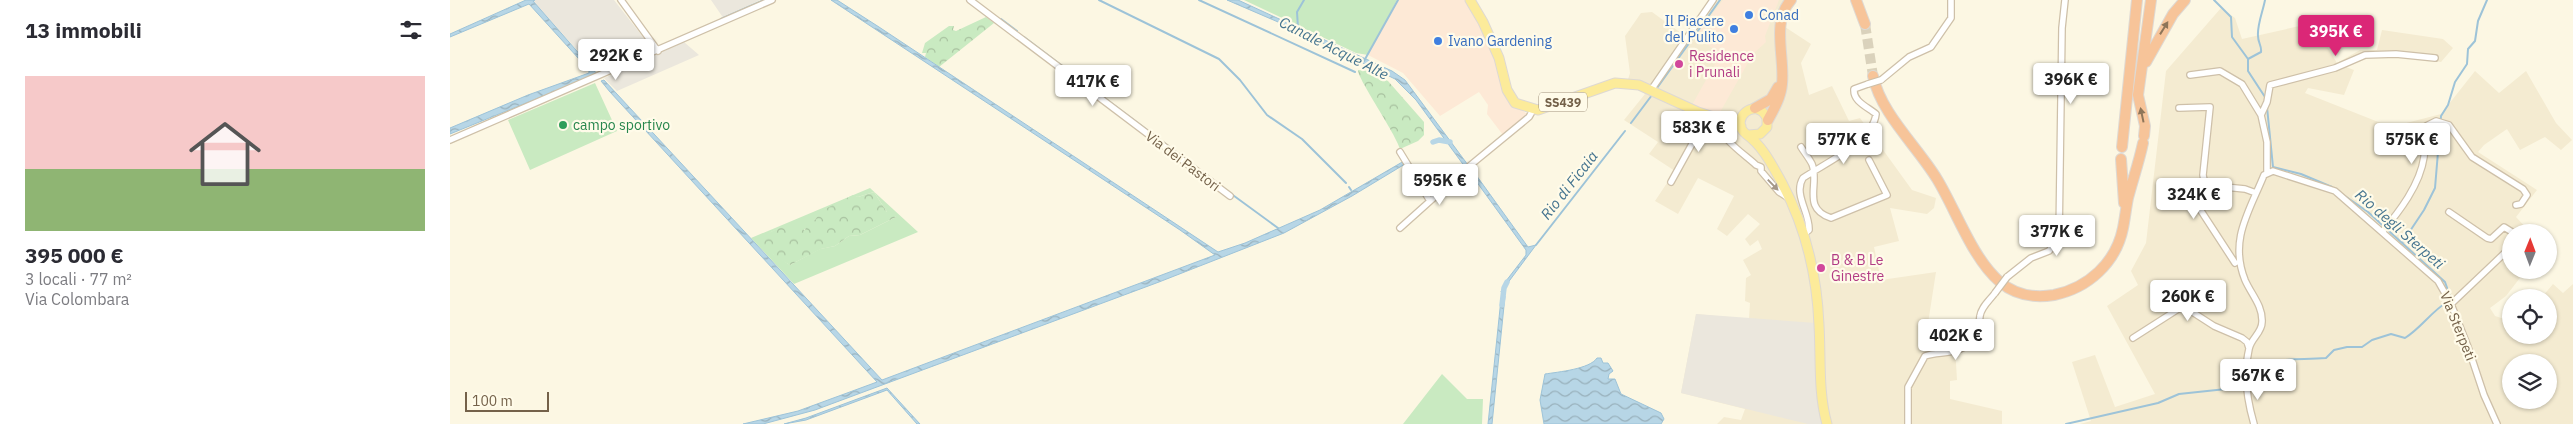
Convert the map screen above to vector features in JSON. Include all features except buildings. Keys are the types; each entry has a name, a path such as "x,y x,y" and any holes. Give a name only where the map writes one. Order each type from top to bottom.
{"highway":[{"path":"1767,125 1781,91 1781,25 1784,10 1791,0"},
{"path":"1856,0 1865,24"},
{"path":"2126,113 2132,101 2144,0"},
{"path":"1874,80 1875,86 1886,107 1936,178 1986,266 2005,286 2034,296 2063,293 2083,285 2098,273 2112,255 2120,237 2145,126 2138,95 2141,72 2146,55 2151,0"},
{"path":"2146,55 2173,14 2185,0"},
{"path":"2122,147 2136,4"},
{"path":"1755,108 1771,99 1782,74"},
{"path":"2121,159 2125,216"}],"main road":[{"name":"SS439","path":"1470,0 1499,58 1511,98 1515,103 1532,110 1553,106 1615,83 1634,83 1740,126"},
{"path":"1715,116 1744,112 1755,108 1764,112 1767,125 1768,157"},
{"path":"1744,112 1740,126 1768,157 1790,199 1804,234 1818,306 1822,396 1827,424"},
{"path":"1749,135 1758,135 1767,125"}],"street":[{"path":"621,0 658,51"},
{"path":"450,140 772,0"},
{"name":"Via dei Pastori","path":"970,0 1230,196"},
{"path":"1651,90 1713,0"},
{"path":"1804,234 1809,230 1810,221 1799,193 1800,183 1812,172 1871,131 1876,114 1859,102 1854,94 1854,89 1874,80 1909,58 1931,47 1951,18 1951,0"},
{"path":"1908,424 1908,387 1925,356 1960,349 1977,340 1980,336 1982,308 2007,277 2031,258 2049,251 2059,238 2062,28 2065,0"},
{"path":"2262,114 2270,85 2335,68 2352,62 2357,56 2396,54 2435,58"},
{"path":"2190,75 2213,71 2230,76 2242,84 2262,114 2267,142 2267,173 2264,175 2256,193 2240,236 2238,249 2238,263 2262,311 2260,331 2249,348"},
{"path":"2179,108 2210,107 2203,175 2205,185 2245,189 2256,193"},
{"path":"1400,228 1468,167 1528,117 1532,110"},
{"path":"1715,116 1721,132 1756,165 1761,167"},
{"path":"1671,182 1715,116"},
{"path":"2384,230 2396,215 2420,172 2425,156 2423,137 2426,126 2438,121 2449,125 2472,157 2523,189 2526,195 2525,200 2521,204 2516,205"},
{"path":"1800,147 1812,165 1814,202 1821,215 1831,218 1887,196 1869,160"},
{"path":"1400,152 1430,201"},
{"path":"1768,157 1761,167 1761,171 1767,180 1785,197 1790,199"},
{"name":"Via Sterpeti","path":"2267,173 2272,171 2335,191 2384,230 2438,280 2450,302 2484,395 2497,424"},
{"path":"2210,186 2192,197 2235,263"},
{"path":"2449,212 2487,238 2491,238 2502,229"},
{"path":"2450,302 2502,255"},
{"path":"2133,338 2182,306 2214,326 2242,338 2247,342 2249,348 2246,397 2254,424"}],"shaded area":[{"path":"614,0 650,46 593,68 533,1"},
{"path":"711,0 760,0 724,19"},
{"path":"1397,0 1466,0 1482,24 1509,100 1527,114 1503,135 1487,114 1488,105 1479,92 1440,116 1403,73 1368,55"},
{"path":"1711,0 1794,0 1796,2 1788,11 1785,27 1811,44 1801,63 1809,95 1832,86 1849,121 1860,118 1912,190 1936,198 1934,208 1927,214 1890,208 1899,241 1874,247 1881,280 1936,272 1924,349 1955,346 1957,380 1950,381 1950,399 2002,411 2002,424 1717,424 1724,417 1741,420 1745,409 1681,393 1696,314 1749,319 1750,303 1745,301 1746,278 1751,275 1743,260 1762,249 1758,240 1750,246 1745,239 1760,224 1748,214 1727,236 1717,229 1734,196 1698,178 1678,214 1655,201 1675,171 1649,154 1658,142 1624,120 1645,94 1638,88 1626,86 1630,73 1625,36 1641,13 1652,12 1685,36"},
{"path":"1723,0 1779,0 1765,36 1766,42 1753,54 1719,114 1692,105 1720,55 1696,35"},
{"path":"2221,8 2235,18 2242,39 2313,23 2337,63 2360,50 2377,50 2382,30 2443,39 2453,48 2441,62 2400,56 2366,57 2346,67 2354,70 2344,95 2308,88 2305,93 2391,127 2441,114 2475,71 2499,93 2526,71 2556,123 2572,140 2561,150 2545,137 2520,150 2507,129 2484,145 2478,152 2537,190 2516,217 2523,224 2502,224 2502,279 2519,279 2511,289 2502,289 2502,299 2490,308 2495,316 2502,318 2502,344 2557,344 2557,289 2549,289 2553,284 2563,293 2573,284 2573,424 2080,424 2091,421 2072,362 2095,355 2115,407 2155,394 2107,306 2138,285 2131,271 2146,243 2166,71"},
{"path":"684,42 699,55 617,91 604,78"},
{"path":"1696,314 1816,323 1825,424 1808,424 1681,393"}],"green space":[{"path":"1244,0 1397,0 1368,55 1356,53"},
{"path":"986,17 994,23 939,67 925,57 926,53 922,53 925,43 949,26 954,26 953,30 956,31"},
{"path":"1358,70 1368,71 1388,81 1424,122 1424,135 1418,141 1400,149"},
{"name":"campo sportivo","path":"595,83 617,131 530,170 508,120"},
{"path":"870,188 918,232 794,284 751,238","holes":["874,192 887,212 896,217 860,235 849,236 835,246 820,249 790,265 773,254 765,236 779,229 803,231 819,216 853,196 858,197"]},
{"path":"874,192 887,212 892,212 896,217 860,235 849,236 835,246 821,249 790,265 777,258 756,239 781,227 805,230 808,221 815,220 821,211 853,195 858,197"},
{"path":"1442,374 1467,399 1483,399 1482,424 1403,424"}],"water":[{"path":"526,0 535,0 533,1 597,74 450,134 450,128 528,95 589,73 589,70 529,4 450,37 450,34"},
{"path":"831,0 837,0 879,27 1218,252 1245,243 1320,210 1404,161 1405,164 1352,196 1284,233 1159,282 815,410 763,424 743,424 798,411 877,382 601,81 604,80 882,380 1215,255"},
{"path":"1227,0 1238,0 1392,71 1405,80 1468,165 1465,167 1416,100 1395,79 1292,28"},
{"path":"1471,168 1528,247 1536,245 1501,292 1506,281 1526,255 1526,250 1468,170"},
{"path":"1505,296 1492,424 1488,424 1501,299"},
{"path":"1597,358 1601,358 1603,363 1608,363 1613,371 1609,374 1608,379 1615,379 1621,394 1661,413 1664,419 1661,424 1544,424 1540,400 1545,374 1588,365"},
{"path":"887,388 920,424 917,424 887,390 806,420 784,424 806,418"}],"waterway":[{"path":"721,19 764,0"},
{"path":"1099,0 1219,59 1240,80 1267,115 1302,139 1346,183"},
{"path":"1199,0 1355,72"},
{"path":"1298,28 1297,12 1304,0"},
{"path":"1364,61 1398,0"},
{"name":"Rio di Ficaia","path":"1657,88 1720,0"},
{"name":"Rio degli Sterpeti","path":"2214,0 2231,17 2232,37 2248,59 2248,71 2265,97"},
{"path":"2248,59 2261,52 2258,32 2265,0"},
{"path":"2402,243 2424,210 2435,188 2441,116 2448,105 2455,82 2467,64 2468,49 2475,41 2478,21 2487,0"},
{"path":"1001,19 1017,31"},
{"path":"1024,37 1196,167"},
{"name":"Rio di Ficaia","path":"1631,123 1652,95"},
{"name":"Rio degli Sterpeti","path":"2267,107 2273,167 2301,174 2332,187"},
{"name":"Rio di Ficaia","path":"1536,245 1625,131"},
{"path":"1433,142 1439,140 1450,142"},
{"path":"1215,182 1278,228"},
{"name":"Rio degli Sterpeti","path":"2342,194 2368,212 2445,282 2451,299"},
{"name":"Canale Acque Alte","path":"1502,305 1504,288 1507,282"},
{"name":"Rio degli Sterpeti","path":"2247,377 2266,365 2275,362 2294,359 2326,358 2334,350 2347,347 2362,347 2372,340 2391,334 2405,338 2447,302"},
{"name":"Rio degli Sterpeti","path":"2066,424 2158,403 2179,394 2226,389 2244,380"}],"tunnel":[{"path":"1865,24 1873,76"}],"place":[{"name":"Conad","path":"1749,15"},
{"name":"Il Piacere del Pulito","path":"1734,29"},
{"name":"Ivano Gardening","path":"1438,41"},
{"name":"Residence i Prunali","path":"1679,64"},
{"name":"campo sportivo","path":"563,125"},
{"name":"B & B Le Ginestre","path":"1821,268"}]}
